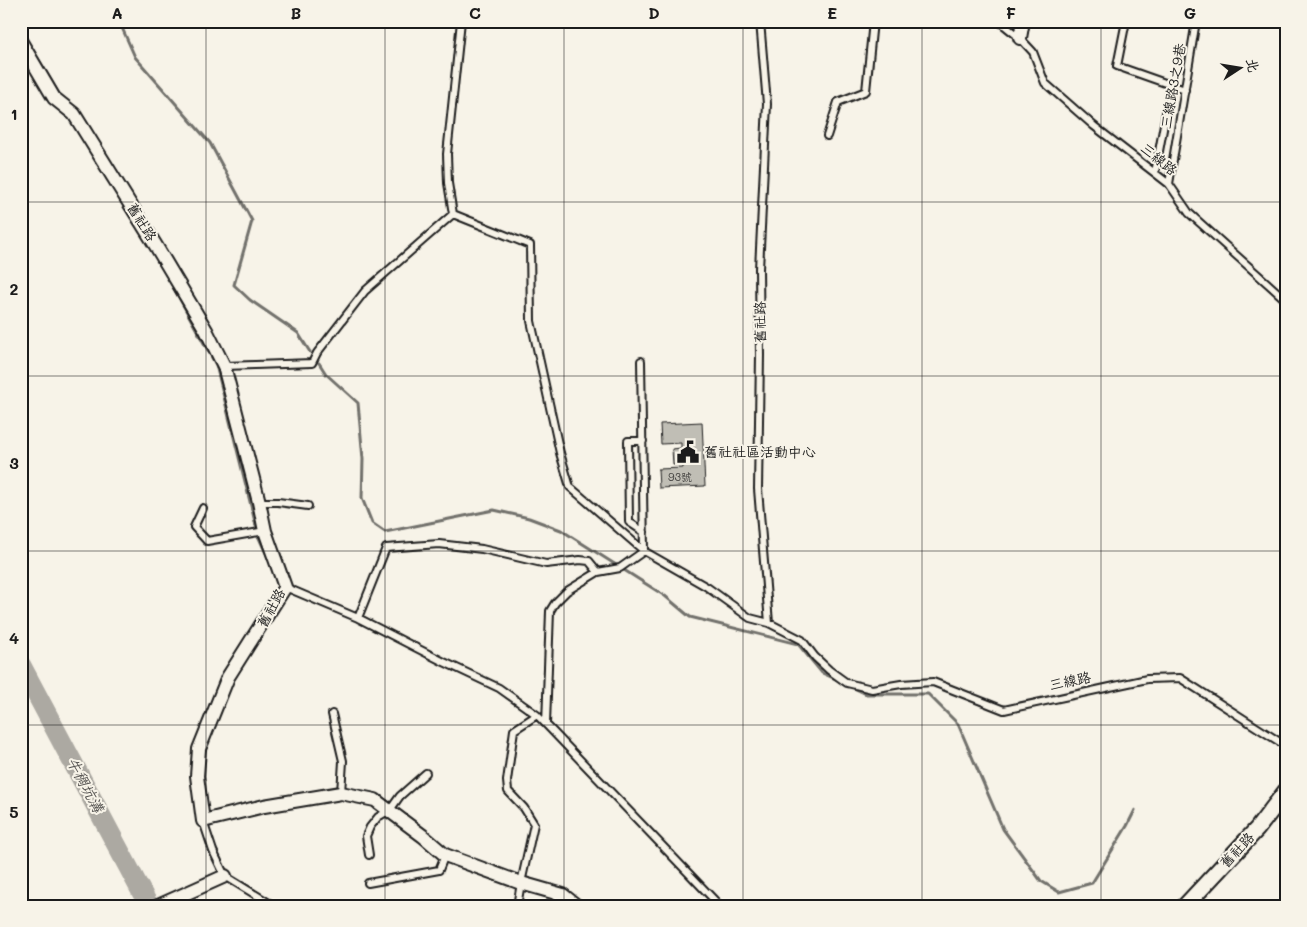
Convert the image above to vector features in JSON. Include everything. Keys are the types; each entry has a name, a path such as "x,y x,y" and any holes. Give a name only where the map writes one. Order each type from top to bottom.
{"street":[{"path":"1020,38 1023,21"},
{"name":"舊社路","path":"21,42 54,98 74,114 196,313 224,366 265,530 285,586 228,677 199,749 197,776 203,821"},
{"name":"舊社路","path":"1185,906 1257,829 1286,791"},
{"path":"203,821 264,806 341,793 375,800 445,855 520,883 563,894 577,906"},
{"path":"163,904 225,876"}],"lane":[{"path":"453,214 448,183 447,154 461,21"},
{"name":"舊社路","path":"760,21 767,104 760,269 758,489 769,623"},
{"path":"827,136 838,102 866,91 873,21"},
{"name":"三線路","path":"999,21 1020,38 1033,52 1045,83 1094,126 1169,184 1189,213 1286,300"},
{"path":"1126,21 1117,66 1185,90"},
{"name":"三線路3之9巷","path":"1169,184 1196,21"},
{"path":"1155,173 1171,86"},
{"path":"224,366 312,363 365,290 453,214"},
{"path":"453,214 530,245 531,321 560,453 570,487 644,551 707,587 750,618 769,623"},
{"path":"641,361 644,551"},
{"path":"643,441 628,441 629,522 644,532"},
{"path":"259,502 278,502 308,506"},
{"path":"203,508 194,527 207,541 265,530"},
{"path":"358,618 386,548 439,544 482,549 546,564 580,560 589,561 598,572"},
{"path":"546,724 550,611 555,602 567,591 598,572 620,568 644,551"},
{"path":"285,586 358,618 499,688 537,715 720,906"},
{"name":"三線路","path":"769,623 802,640 829,670 847,683 872,689 901,684 933,682 1004,710 1147,679 1180,678 1286,746"},
{"path":"332,714 343,761 341,793"},
{"path":"517,906 520,883 534,824 524,808 508,791 507,781 514,730 537,715"},
{"path":"369,855 366,836 370,827 378,817 390,810 400,796 426,773"},
{"path":"203,821 213,851 225,876 274,906"},
{"path":"368,883 439,870 445,855"}],"building":[{"name":"舊社社區活動中心","path":"702,422 705,486 659,488 658,469 683,468 683,465 673,465 672,449 681,448 681,443 661,444 660,424"}],"waterway":[{"path":"119,21 135,57 210,143 252,221 234,285 250,300 298,333 310,352"},
{"path":"21,31 27,41"},
{"path":"32,48 61,97"},
{"path":"171,283 216,365 259,538 269,560"},
{"path":"319,363 326,374 358,403 363,459 362,498 372,523 385,532 494,510 529,518 561,530 665,596 690,617 798,644 822,673 840,681"},
{"name":"牛稠坑溝","path":"21,665 149,906"},
{"path":"850,686 866,694 928,694 958,724 1003,829 1041,881 1059,892 1092,883 1135,810"}],"place":[{"name":"舊社社區活動中心","path":"688,452"}]}
